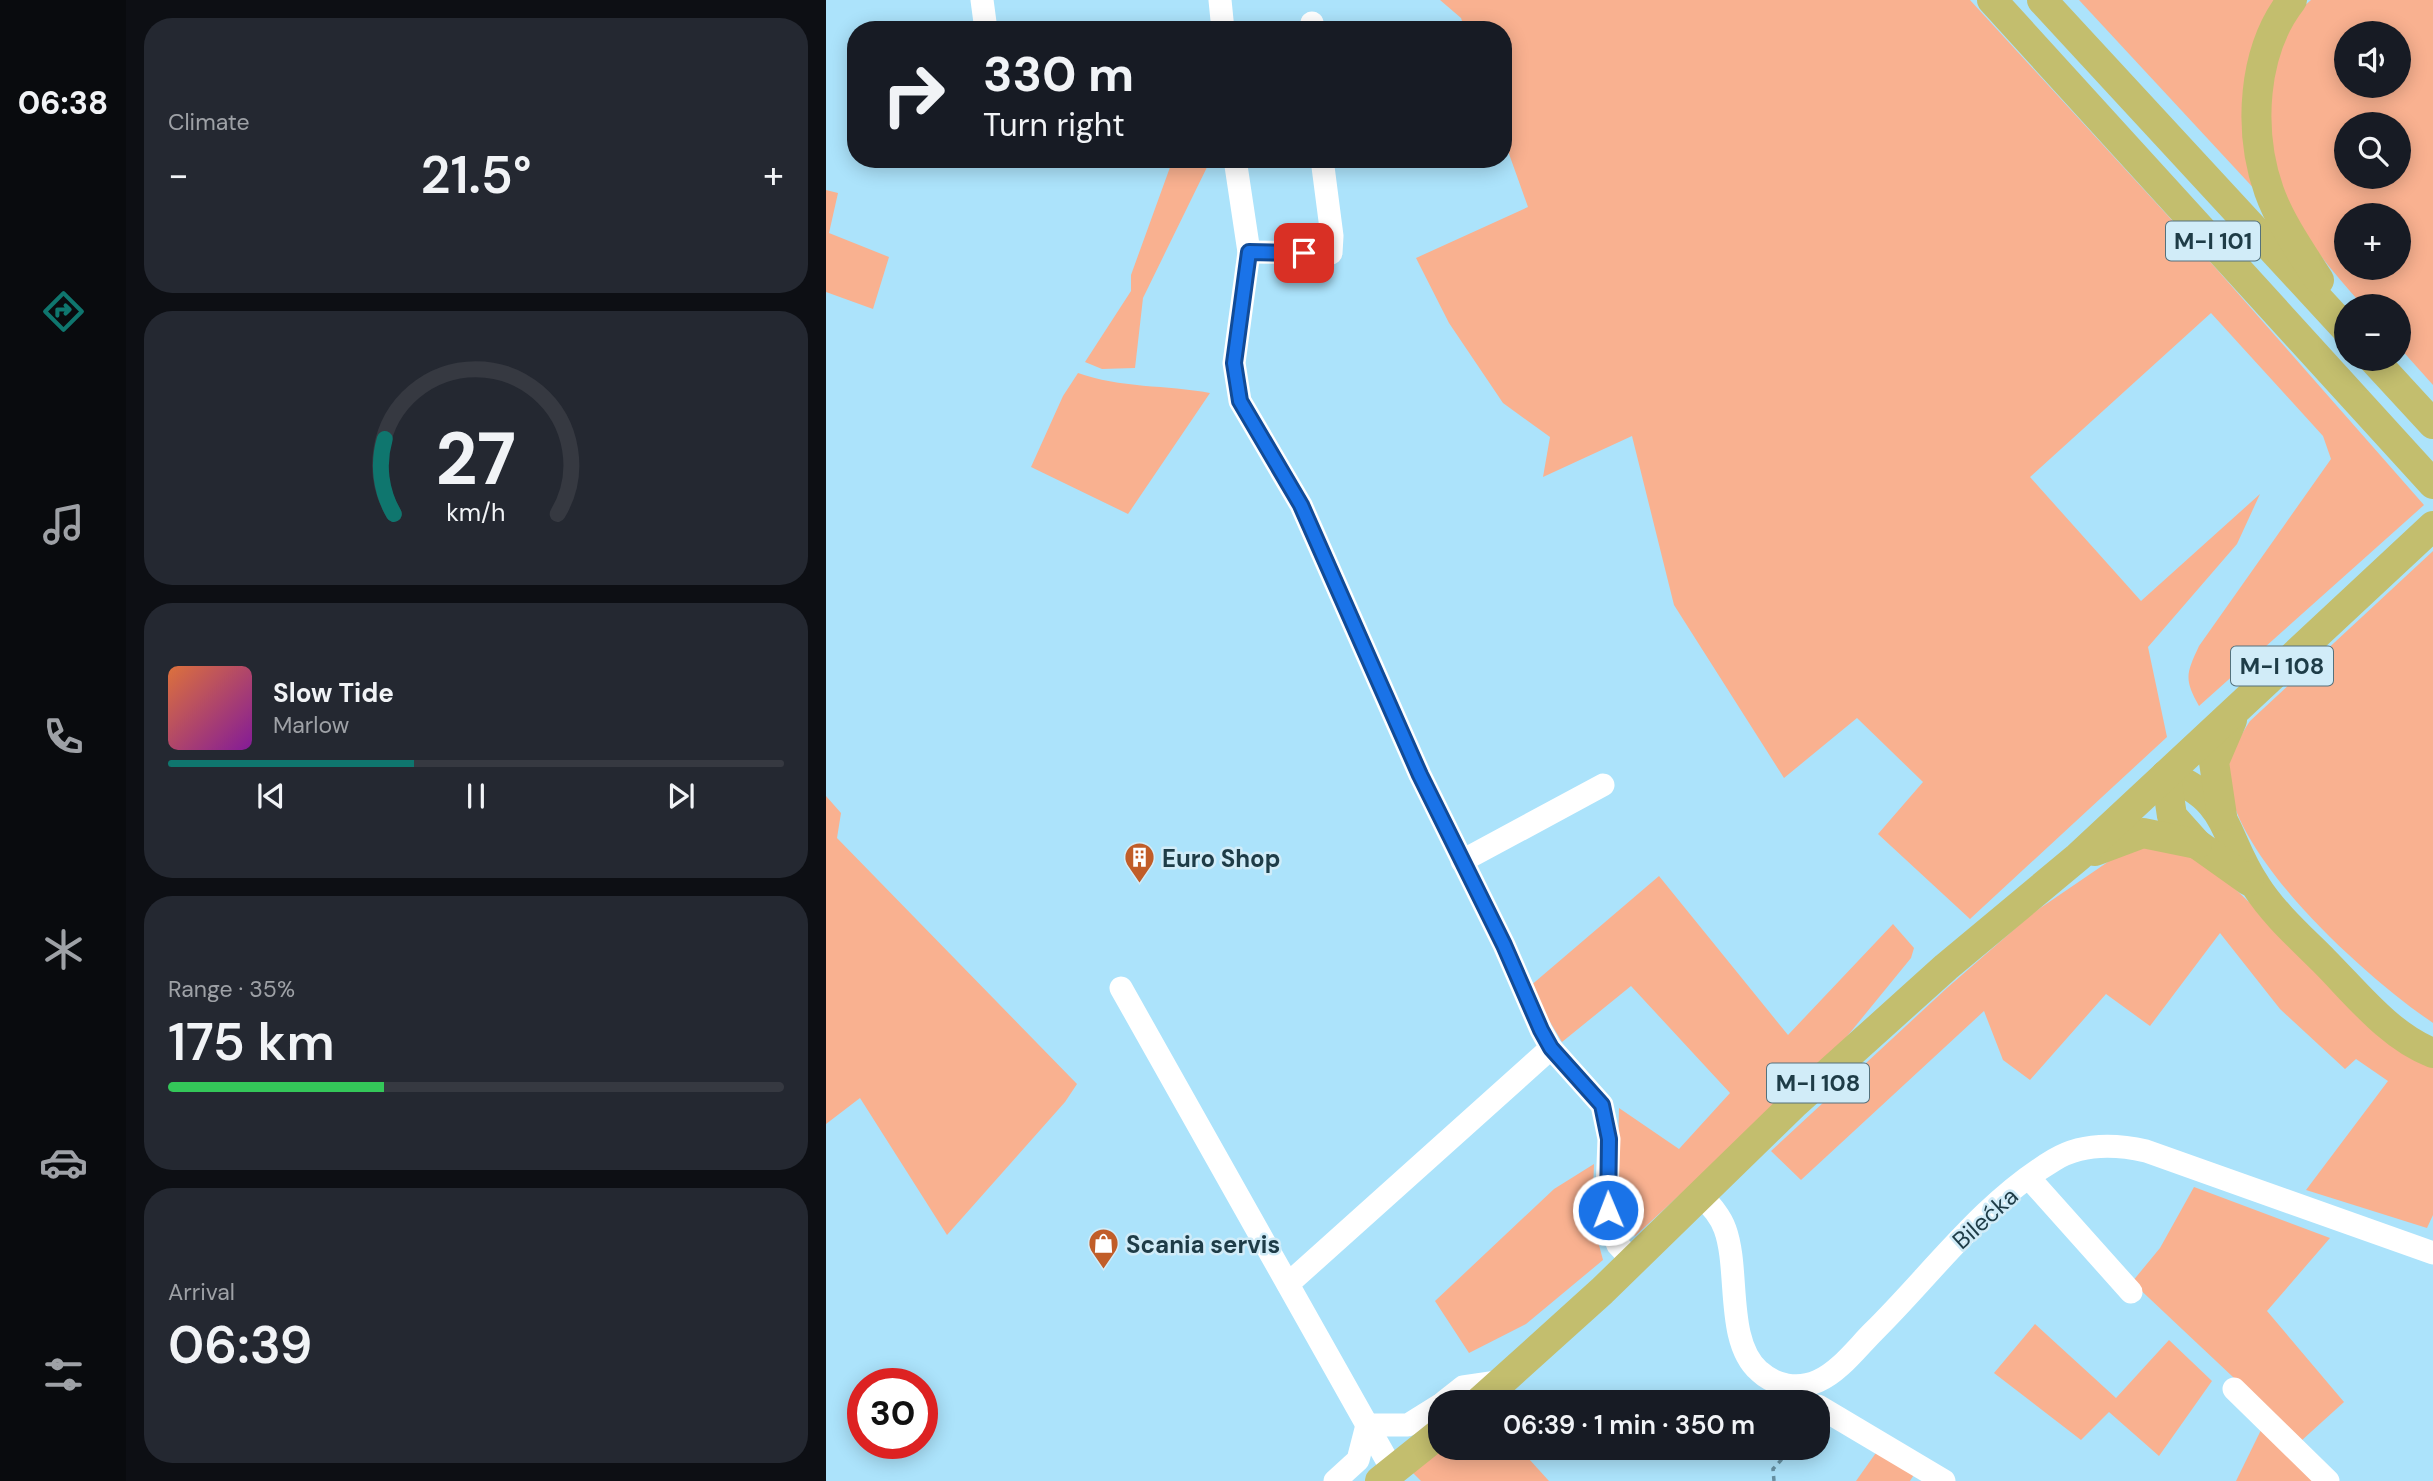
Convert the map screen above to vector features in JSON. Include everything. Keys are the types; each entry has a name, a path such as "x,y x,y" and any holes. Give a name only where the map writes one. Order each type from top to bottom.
{"main road":[{"name":"M-I 101","path":"1992,0 2433,484"},
{"name":"M-I 101","path":"2042,0 2334,316"},
{"path":"2292,0 2284,11 2262,66 2257,89 2256,117 2263,167 2277,211 2303,255 2334,299"},
{"path":"2384,371 2429,419"},
{"path":"2392,371 2429,419"},
{"name":"M-I 108","path":"1493,1390 1633,1261 1794,1103 1946,967 2078,857 2433,526"},
{"path":"2222,820 2214,762 2237,708"},
{"path":"2255,886 2197,844 2172,817 2166,775 2193,785 2211,801 2255,886 2283,920 2372,1011 2433,1053"},
{"path":"2078,857 2143,833 2197,844"},
{"path":"1386,1476 1428,1443"}],"street":[{"path":"982,0 985,21"},
{"path":"1220,0 1222,21"},
{"path":"1236,168 1249,252 1234,363 1240,401 1301,505 1420,775 1551,1048 1602,1105 1609,1139 1606,1192 1611,1227 1618,1245 1633,1261"},
{"path":"1249,252 1331,253 1332,236 1323,168"},
{"path":"1462,861 1603,785"},
{"path":"1121,988 1367,1425 1386,1476"},
{"path":"1288,1284 1551,1048"},
{"name":"Bilećka","path":"1813,1390 1906,1300 1962,1236 2029,1178 2074,1151 2116,1144 2197,1167 2433,1253"},
{"path":"2029,1178 2131,1292"},
{"name":"Bilećka","path":"1700,1194 1724,1228 1732,1259 1738,1326 1750,1360 1764,1375 1797,1390"},
{"path":"1459,1390 1481,1382 1504,1381"},
{"path":"2234,1389 2328,1481"},
{"path":"1367,1425 1408,1425 1428,1412"},
{"path":"1830,1413 1944,1481"},
{"path":"1335,1481 1358,1460 1367,1425"}],"path":[{"path":"1774,1481 1773,1469 1781,1460"}],"shaded area":[{"path":"1440,0 1970,0 2213,265 2424,505 2199,706 2189,683 2191,663 2199,646 2331,459 2323,436 2211,313 2030,477 2141,601 2260,494 2237,544 2148,647 2167,737 1970,919 1878,834 1923,782 1857,718 1784,778 1674,605 1632,436 1543,477 1550,437 1503,403 1449,323 1416,258 1528,207 1512,162 1512,21 1462,21"},
{"path":"2079,0 2282,0 2259,194"},
{"path":"2311,0 2433,0 2433,385 2411,360 2411,294 2353,294 2341,280 2411,280 2411,203 2334,203 2334,272 2300,226 2285,199 2274,170 2268,139 2268,106 2279,51 2298,14"},
{"path":"1170,168 1207,168 1143,298 1135,368 1102,369 1085,362 1131,291 1131,275"},
{"path":"826,190 838,193 829,233 889,257 873,309 826,292"},
{"path":"1078,373 1126,384 1210,393 1128,514 1031,467 1063,396"},
{"path":"2433,551 2433,1023 2374,978 2309,915 2279,881 2255,846 2237,812 2228,772 2234,749 2250,721"},
{"path":"826,796 841,813 837,838 1077,1084 1065,1102 947,1235 860,1098 826,1124"},
{"path":"2137,846 2204,859 2398,1045 2433,1064 2433,1215 2427,1228 2306,1190 2388,1081 2356,1059 2345,1069 2280,1009 2220,933 2150,1026 2106,994 2030,1080 2003,1060 1984,1011 1801,1180 1771,1151 1947,988 2033,913 2121,853"},
{"path":"1659,876 1788,1035 1893,924 1914,948 1911,958 1831,1056 1635,1236 1620,1224 1617,1211 1619,1108 1679,1149 1730,1093 1631,986 1562,1042 1529,987"},
{"path":"1594,1164 1592,1219 1603,1260 1526,1324 1469,1353 1435,1301 1554,1189"},
{"path":"2194,1187 2330,1238 2267,1311 2344,1402 2301,1441 2132,1282 2160,1248"},
{"path":"2035,1324 2116,1398 2169,1340 2212,1381 2159,1456 2109,1412 2081,1440 1994,1373"},
{"path":"2261,1430 2315,1481 2236,1481"},
{"path":"1878,1450 1915,1473 1910,1481 1856,1481"},
{"path":"1428,1457 1428,1460 1530,1460 1549,1481 1421,1481 1411,1471"}],"place":[{"name":"Euro Shop","path":"1139,885"},
{"name":"Scania servis","path":"1103,1271"}],"route":[{"path":"1304,253 1249,252 1234,363 1235,384 1240,401 1301,505 1420,775 1504,945 1541,1030 1551,1048 1602,1105 1609,1139 1606,1192 1608,1210"}]}
